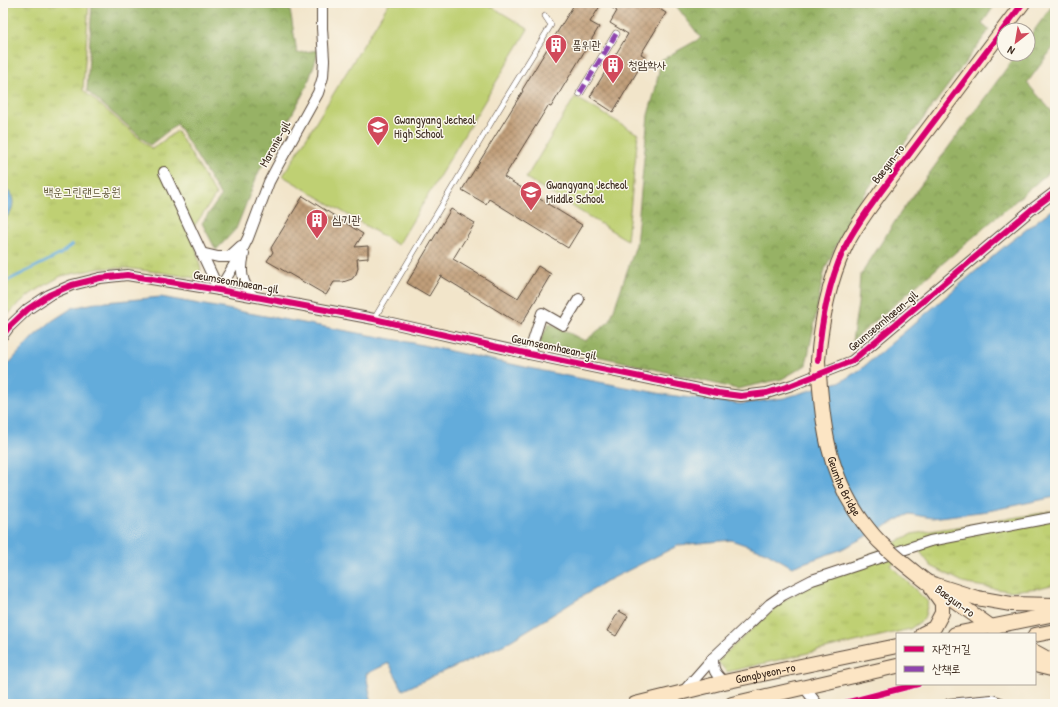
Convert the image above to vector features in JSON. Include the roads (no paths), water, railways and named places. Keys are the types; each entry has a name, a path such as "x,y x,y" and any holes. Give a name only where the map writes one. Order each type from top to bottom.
{"main road":[{"name":"Baegun-ro","path":"818,361 820,337 827,299 832,280 845,246 880,193 1023,3"},
{"name":"Geumho Bridge","path":"818,361 820,401 824,428 834,468 843,490 869,530 882,545 927,582"},
{"name":"Baegun-ro","path":"927,582 1000,633"},
{"path":"927,582 977,598 1012,604 1055,605"},
{"path":"924,633 934,628 942,613 942,603 927,582"},
{"path":"959,633 1055,614"},
{"path":"1036,635 1055,631"},
{"path":"869,652 896,643"},
{"name":"Gangbyeon-ro","path":"635,704 724,682 896,646"},
{"path":"1036,653 1055,663"},
{"path":"1036,665 1055,670"},
{"name":"Gangbyeon-ro","path":"732,704 896,667"}],"street":[{"name":"Maronie-gil","path":"219,290 248,238 269,182 318,93 323,77 324,60 322,3"},
{"path":"580,93 616,34"},
{"path":"164,172 219,290"},
{"name":"Geumseomhaean-gil","path":"3,335 9,327 28,309 49,295 72,285 100,278 127,275 253,296 374,319 529,354 710,391 741,396 767,393 792,386 852,360 1031,210 1055,192"},
{"path":"202,253 218,257 229,257 236,252 248,238"},
{"path":"248,238 241,266 246,287 253,296"},
{"path":"529,354 542,314 564,325 579,299"},
{"path":"683,692 713,658 770,604 812,580 930,541 1055,517"},
{"path":"713,658 713,668 716,675 724,682"},
{"path":"804,688 817,704"},
{"path":"949,704 992,700 1003,704"}],"lane":[{"path":"374,319 551,25 545,16"}],"water":[{"path":"3,188 8,191 13,199 13,203 11,211 3,220"},
{"path":"1055,207 1055,497 988,511 932,518 909,514 840,550 792,567 766,552 731,540 679,545 609,580 505,644 403,690 389,663 366,674 372,704 3,704 3,370 33,337 52,321 72,308 95,303 161,297 413,343 562,375 668,395 740,404 784,398 842,381 861,369 1005,246"}],"waterway":[{"path":"3,283 59,255 72,245"}],"place":[{"name":"품위관","path":"556,64"},
{"name":"청암학사","path":"613,84"},
{"name":"Gwangyang Jecheol High School","path":"378,146"},
{"name":"Gwangyang Jecheol Middle School","path":"531,212"},
{"name":"심기관","path":"317,240"}],"park label":[{"name":"백운그린랜드공원","path":"82,192"}]}
